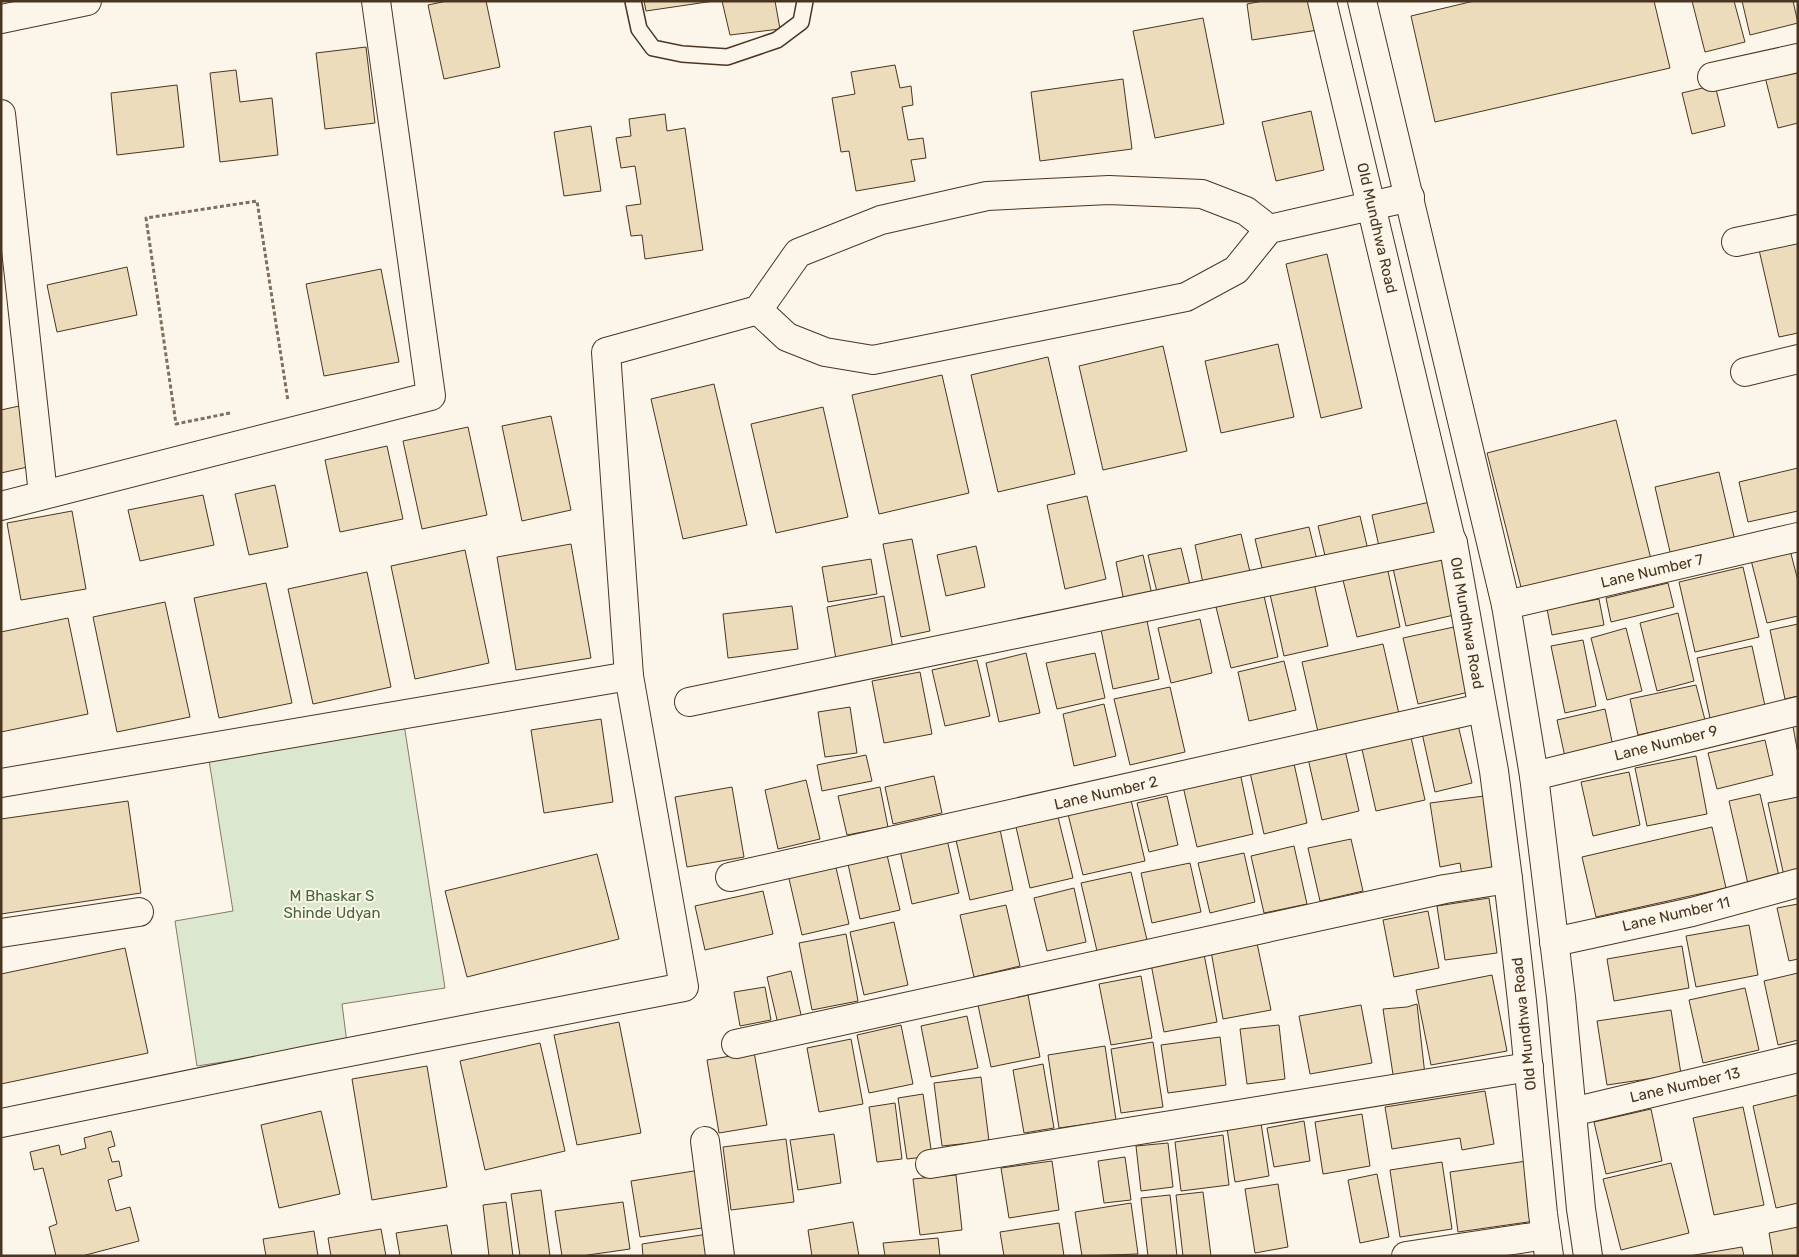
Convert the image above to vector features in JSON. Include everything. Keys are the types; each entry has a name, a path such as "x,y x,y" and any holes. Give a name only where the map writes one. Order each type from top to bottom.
{"main road":[{"path":"1,20 87,1"},
{"path":"1,506 431,396 376,1"},
{"name":"Old Mundhwa Road","path":"1322,1 1453,543 1494,771 1508,879 1547,1245"},
{"path":"1362,1 1506,605 1534,776 1554,942 1581,1210 1588,1256"},
{"path":"1712,77 1798,58"},
{"path":"1,114 43,494"},
{"path":"1,1123 289,1064 684,987 629,676 606,352 758,310 798,253 881,220 987,196 1109,190 1202,194 1246,211 1269,228"},
{"path":"758,310 787,337 825,352 873,360 1186,297 1236,270 1269,228 1410,197"},
{"path":"1736,242 1798,229"},
{"path":"1745,372 1798,359"},
{"name":"Lane Number 7","path":"1506,605 1798,537"},
{"path":"689,702 1453,543"},
{"path":"1,783 629,676"},
{"name":"Lane Number 2","path":"730,877 1482,708"},
{"name":"Lane Number 9","path":"1534,776 1798,711"},
{"path":"736,1044 1435,891 1508,879"},
{"name":"Lane Number 11","path":"1554,942 1692,912 1798,883"},
{"path":"1,933 139,912"},
{"name":"Lane Number 13","path":"1572,1112 1798,1058"},
{"path":"930,1164 1529,1067"},
{"path":"705,1142 720,1256"},
{"path":"1406,1256 1547,1245"}],"lane":[{"path":"633,1 639,29 653,48 682,54 727,57 777,40 800,22 805,1"}],"path":[{"path":"240,444 234,413 176,424 146,218 257,201 288,405"}],"green space":[{"name":"M Bhaskar S Shinde Udyan","path":"404,724 445,988 342,1004 347,1043 197,1066 175,921 233,911 208,754"}],"building":[{"path":"447,1 486,1 500,67 444,79 428,5"},
{"path":"644,1 714,1 646,11"},
{"path":"722,1 775,1 780,29 730,35"},
{"path":"1263,1 1320,1 1325,29 1252,40 1247,4"},
{"path":"1474,1 1654,1 1670,68 1435,122 1411,16"},
{"path":"1692,1 1734,1 1745,42 1705,52"},
{"path":"1742,1 1793,1 1798,23 1750,35"},
{"path":"1203,18 1224,124 1155,138 1133,31"},
{"path":"366,47 375,123 325,129 316,53"},
{"path":"1798,64 1798,123 1778,128 1764,73"},
{"path":"895,65 900,88 911,86 913,105 902,107 908,140 923,138 926,158 911,160 915,181 856,191 849,151 841,152 832,98 855,94 851,72"},
{"path":"236,70 240,102 272,98 278,155 220,162 210,73"},
{"path":"1123,79 1132,149 1040,161 1031,92"},
{"path":"177,85 184,147 117,155 111,93"},
{"path":"1715,85 1725,126 1692,134 1682,93"},
{"path":"1311,111 1324,170 1276,181 1262,122"},
{"path":"665,114 667,131 685,128 703,250 645,259 642,235 631,236 626,206 641,204 635,166 621,168 616,138 631,136 629,119"},
{"path":"591,126 601,191 564,196 554,132"},
{"path":"1798,232 1798,333 1779,337 1757,241"},
{"path":"1327,254 1362,408 1321,418 1286,264"},
{"path":"127,267 137,315 57,332 47,285"},
{"path":"381,269 399,362 324,376 306,284"},
{"path":"1278,344 1294,417 1221,433 1205,361"},
{"path":"1163,346 1187,451 1103,470 1079,366"},
{"path":"1048,357 1075,474 998,492 971,375"},
{"path":"942,375 969,493 879,514 852,395"},
{"path":"714,384 747,525 683,539 651,399"},
{"path":"19,406 32,466 1,473 1,410"},
{"path":"823,407 848,517 776,533 751,424"},
{"path":"551,416 571,510 522,521 502,426"},
{"path":"1616,420 1652,563 1523,595 1487,453"},
{"path":"468,427 487,515 422,529 403,441"},
{"path":"387,446 403,519 340,532 325,460"},
{"path":"1798,468 1798,511 1748,522 1739,482"},
{"path":"1719,472 1735,541 1671,556 1655,487"},
{"path":"275,485 288,547 249,555 235,494"},
{"path":"203,495 214,545 140,561 128,510"},
{"path":"1087,496 1106,579 1065,589 1047,505"},
{"path":"1430,502 1438,538 1380,551 1372,515"},
{"path":"72,511 86,589 21,600 7,523"},
{"path":"1360,516 1368,550 1326,560 1318,526"},
{"path":"1309,527 1317,560 1263,572 1255,539"},
{"path":"1241,534 1250,572 1203,583 1195,545"},
{"path":"912,539 930,631 901,637 883,544"},
{"path":"571,544 591,658 516,670 497,557"},
{"path":"976,546 985,587 946,596 937,555"},
{"path":"1181,548 1190,585 1157,592 1148,555"},
{"path":"465,550 489,663 415,679 391,566"},
{"path":"1790,550 1798,581 1798,616 1767,623 1751,560"},
{"path":"1440,553 1454,615 1406,626 1392,564"},
{"path":"1143,555 1153,599 1125,606 1116,562"},
{"path":"871,559 877,594 828,602 822,567"},
{"path":"1386,562 1400,627 1357,637 1341,572"},
{"path":"1743,567 1759,637 1695,652 1679,582"},
{"path":"367,572 391,687 313,704 288,589"},
{"path":"266,583 292,703 219,718 194,598"},
{"path":"1314,583 1328,646 1284,656 1270,594"},
{"path":"1668,583 1674,607 1611,622 1606,598"},
{"path":"884,596 893,649 836,659 827,607"},
{"path":"1264,596 1278,657 1231,668 1216,607"},
{"path":"1599,599 1604,625 1552,635 1547,609"},
{"path":"165,602 190,717 117,732 93,617"},
{"path":"792,606 798,649 728,658 723,614"},
{"path":"1678,613 1694,681 1657,691 1640,623"},
{"path":"68,618 88,714 1,732 1,632"},
{"path":"1200,619 1212,673 1171,683 1158,628"},
{"path":"1147,621 1159,679 1113,689 1101,630"},
{"path":"1798,624 1798,696 1785,699 1770,630"},
{"path":"1454,627 1469,692 1418,704 1403,638"},
{"path":"1626,628 1642,691 1607,700 1591,638"},
{"path":"1583,640 1596,706 1565,713 1551,646"},
{"path":"1383,644 1399,714 1318,732 1302,662"},
{"path":"1752,646 1765,706 1710,718 1697,658"},
{"path":"1026,653 1040,713 999,722 986,663"},
{"path":"1095,653 1105,698 1057,709 1046,663"},
{"path":"977,660 990,716 945,726 932,670"},
{"path":"1284,661 1296,710 1249,721 1238,672"},
{"path":"920,672 932,734 884,743 872,681"},
{"path":"1696,685 1705,720 1638,735 1630,699"},
{"path":"1170,687 1185,752 1130,765 1114,699"},
{"path":"1104,704 1116,756 1074,766 1063,714"},
{"path":"850,707 857,753 825,757 818,712"},
{"path":"1605,709 1613,746 1565,757 1557,720"},
{"path":"601,719 613,802 544,813 531,730"},
{"path":"1798,720 1798,754 1792,721"},
{"path":"1458,725 1472,783 1435,792 1422,733"},
{"path":"1410,733 1425,800 1376,811 1361,745"},
{"path":"1765,740 1773,775 1717,789 1708,753"},
{"path":"1344,746 1359,811 1322,820 1307,754"},
{"path":"866,755 872,781 822,791 817,765"},
{"path":"1696,756 1707,814 1647,826 1635,768"},
{"path":"1293,759 1307,823 1264,834 1249,768"},
{"path":"1239,768 1253,834 1197,847 1182,782"},
{"path":"1629,772 1640,825 1593,836 1581,782"},
{"path":"934,776 942,813 893,824 885,787"},
{"path":"806,780 820,839 778,849 765,790"},
{"path":"732,787 744,857 687,867 675,797"},
{"path":"880,787 888,827 847,835 838,796"},
{"path":"1760,794 1779,876 1748,884 1729,801"},
{"path":"1167,796 1178,845 1149,852 1137,803"},
{"path":"1484,796 1495,871 1462,876 1460,863 1440,867 1430,803"},
{"path":"1798,797 1798,873 1784,876 1768,803"},
{"path":"1131,800 1145,861 1083,875 1068,814"},
{"path":"128,801 141,893 1,914 1,819"},
{"path":"1058,817 1073,878 1030,888 1016,827"},
{"path":"999,825 1013,890 970,900 955,836"},
{"path":"1712,827 1726,888 1596,917 1582,857"},
{"path":"946,835 959,893 912,904 899,846"},
{"path":"1351,839 1363,891 1320,901 1308,848"},
{"path":"1294,846 1307,904 1264,913 1251,856"},
{"path":"1244,853 1255,902 1210,913 1198,863"},
{"path":"597,854 619,939 467,977 445,891"},
{"path":"887,855 900,910 860,919 848,864"},
{"path":"834,859 849,924 802,935 787,870"},
{"path":"1190,863 1201,912 1152,923 1141,873"},
{"path":"1131,872 1147,940 1097,951 1081,883"},
{"path":"1074,888 1086,942 1047,951 1034,898"},
{"path":"763,891 773,934 705,950 695,906"},
{"path":"1489,898 1497,953 1445,960 1437,906"},
{"path":"1798,904 1798,959 1789,961 1777,908"},
{"path":"1006,905 1020,966 974,977 960,915"},
{"path":"1428,911 1439,968 1394,977 1383,920"},
{"path":"894,922 908,985 864,995 850,932"},
{"path":"1749,925 1758,975 1696,987 1686,936"},
{"path":"846,934 858,1001 812,1010 799,943"},
{"path":"1257,943 1271,1010 1223,1019 1211,951"},
{"path":"1682,946 1689,988 1614,1001 1607,959"},
{"path":"125,948 148,1053 1,1084 1,974"},
{"path":"1204,954 1217,1022 1164,1032 1151,964"},
{"path":"791,971 802,1019 778,1024 767,977"},
{"path":"1798,973 1798,1040 1778,1045 1764,981"},
{"path":"1492,975 1507,1051 1431,1065 1416,990"},
{"path":"1141,976 1152,1038 1111,1045 1099,984"},
{"path":"765,987 771,1020 740,1026 734,992"},
{"path":"1745,988 1759,1050 1703,1063 1689,1000"},
{"path":"1028,995 1040,1057 991,1067 978,1005"},
{"path":"1417,1004 1425,1075 1394,1081 1383,1009 1407,1007"},
{"path":"1361,1005 1372,1063 1310,1074 1299,1016"},
{"path":"1671,1010 1681,1074 1607,1085 1597,1021"},
{"path":"967,1016 978,1068 931,1077 921,1026"},
{"path":"619,1022 641,1133 577,1145 554,1035"},
{"path":"901,1025 913,1084 869,1093 857,1035"},
{"path":"1279,1025 1285,1079 1247,1084 1240,1029"},
{"path":"1220,1037 1226,1085 1168,1093 1161,1045"},
{"path":"851,1039 863,1104 819,1112 807,1048"},
{"path":"1153,1042 1163,1107 1121,1113 1111,1049"},
{"path":"540,1043 565,1151 485,1170 460,1061"},
{"path":"1105,1046 1116,1120 1059,1128 1048,1055"},
{"path":"754,1052 767,1125 719,1133 707,1060"},
{"path":"1043,1064 1054,1128 1024,1133 1013,1070"},
{"path":"427,1066 447,1187 372,1200 352,1079"},
{"path":"981,1077 989,1141 942,1146 934,1083"},
{"path":"1485,1091 1494,1144 1462,1150 1460,1138 1392,1149 1385,1107"},
{"path":"923,1094 932,1156 907,1159 898,1098"},
{"path":"1798,1095 1798,1203 1776,1208 1753,1106"},
{"path":"895,1103 902,1159 877,1162 869,1107"},
{"path":"1743,1107 1764,1205 1714,1215 1693,1118"},
{"path":"1651,1109 1662,1161 1606,1174 1594,1122"},
{"path":"321,1111 340,1194 279,1208 261,1125"},
{"path":"1362,1114 1370,1166 1323,1174 1315,1122"},
{"path":"1304,1121 1310,1161 1274,1167 1267,1128"},
{"path":"1261,1123 1269,1176 1235,1182 1227,1128"},
{"path":"111,1131 115,1146 108,1148 112,1162 119,1161 122,1176 108,1180 116,1211 130,1207 139,1241 82,1256 56,1256 49,1227 57,1224 43,1168 34,1170 30,1152 59,1145 61,1155 86,1148 84,1138"},
{"path":"834,1134 841,1183 798,1190 790,1140"},
{"path":"1223,1135 1229,1185 1181,1191 1175,1142"},
{"path":"786,1139 794,1202 731,1210 723,1147"},
{"path":"1168,1143 1173,1187 1141,1191 1136,1146"},
{"path":"1125,1157 1131,1200 1104,1203 1098,1161"},
{"path":"1052,1161 1059,1210 1009,1218 1001,1168"},
{"path":"1527,1161 1535,1221 1458,1232 1450,1172"},
{"path":"1442,1162 1452,1229 1400,1237 1390,1170"},
{"path":"1671,1163 1689,1233 1621,1250 1603,1179"},
{"path":"700,1170 709,1227 640,1237 631,1181"},
{"path":"1377,1174 1389,1237 1360,1243 1348,1180"},
{"path":"956,1175 962,1230 920,1235 913,1179"},
{"path":"1278,1184 1288,1247 1255,1253 1245,1189"},
{"path":"541,1190 550,1256 520,1256 511,1194"},
{"path":"1203,1192 1211,1256 1183,1256 1176,1195"},
{"path":"1170,1195 1177,1256 1148,1256 1141,1198"},
{"path":"506,1202 513,1256 489,1256 483,1205"},
{"path":"623,1202 630,1249 581,1256 562,1256 555,1211"},
{"path":"1131,1203 1138,1254 1082,1256 1075,1212"},
{"path":"853,1222 859,1256 812,1256 808,1230"},
{"path":"1059,1223 1064,1256 1004,1256 1000,1232"},
{"path":"447,1225 452,1256 400,1256 396,1233"},
{"path":"1798,1227 1798,1256 1773,1256 1769,1233"},
{"path":"381,1229 386,1256 331,1256 328,1238"},
{"path":"314,1231 318,1256 266,1256 263,1239"},
{"path":"708,1234 711,1256 643,1256 642,1244"},
{"path":"938,1238 940,1256 885,1256 883,1243"},
{"path":"1742,1247 1744,1256 1689,1256"}]}
